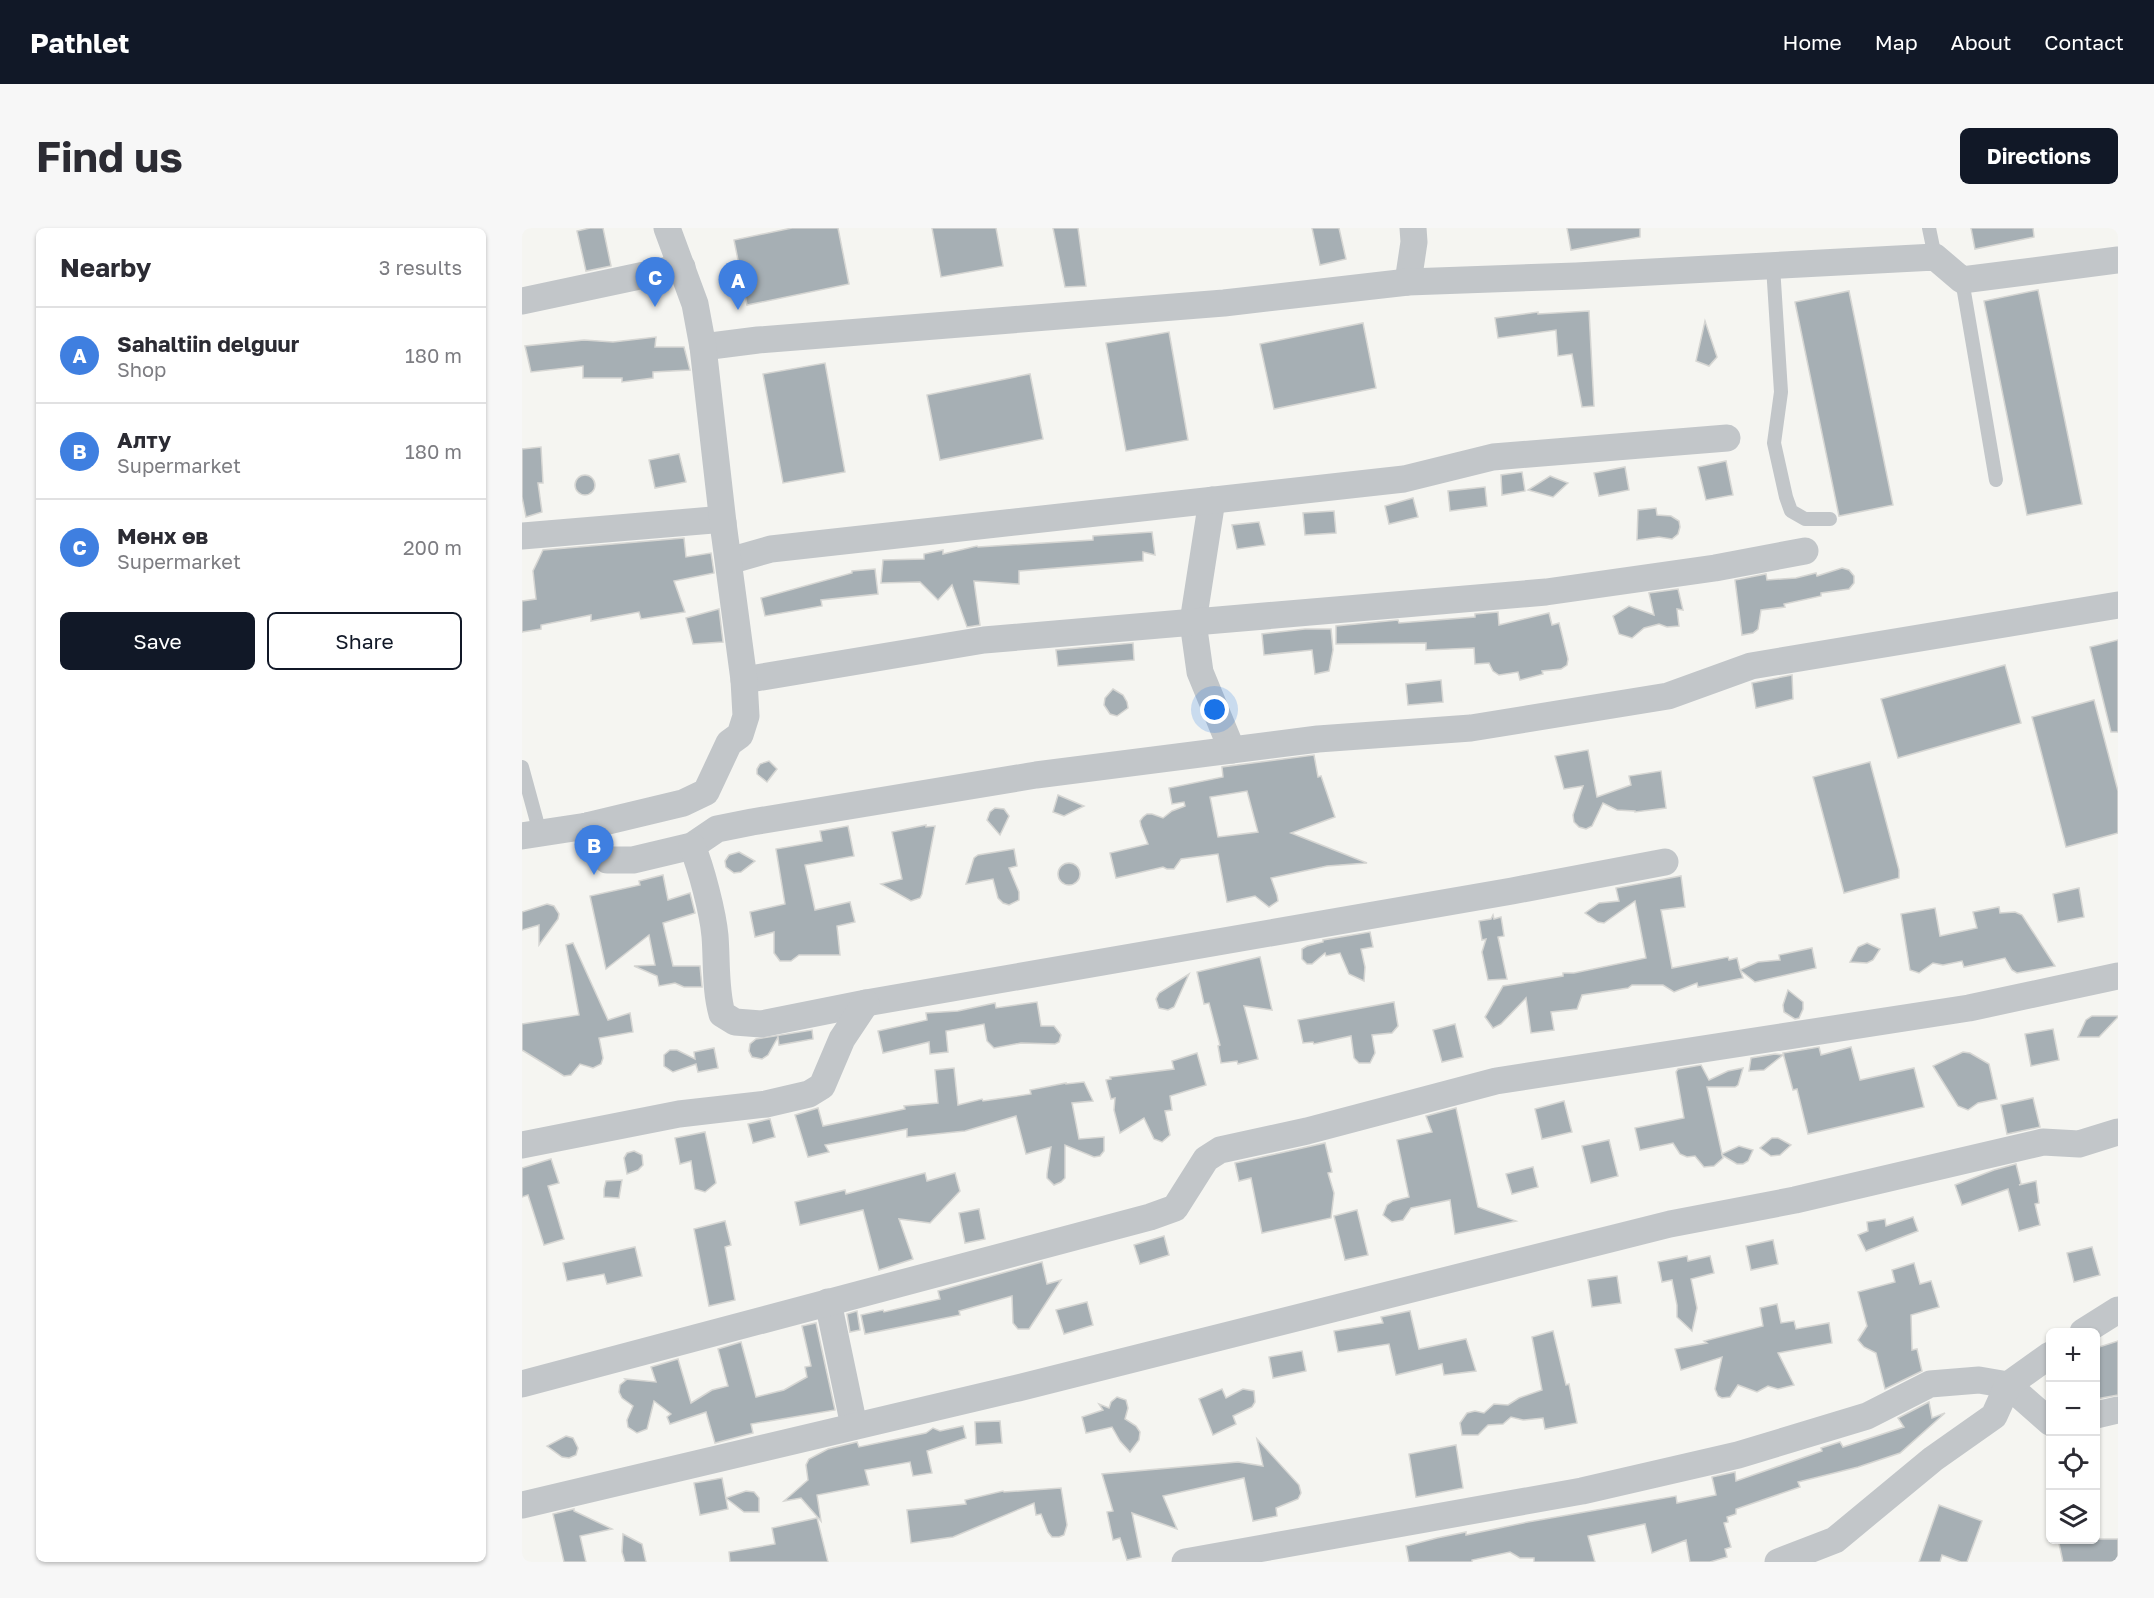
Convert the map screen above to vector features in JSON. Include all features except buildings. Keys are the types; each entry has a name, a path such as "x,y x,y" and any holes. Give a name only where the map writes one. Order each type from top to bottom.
{"street":[{"path":"531,834 587,826 682,803 706,792 729,743 740,735 746,716 744,680 703,347 694,304 667,228"},
{"path":"1408,282 1414,242 1413,228"},
{"path":"703,347 770,339 1224,303 1408,282 1576,276 1935,257 1962,280 2118,260"},
{"path":"522,301 682,267"},
{"path":"729,561 771,549 1404,479 1492,457 1727,438"},
{"path":"1212,500 1193,622 1200,672 1232,750"},
{"path":"522,536 713,520 723,523"},
{"path":"744,680 984,640 1546,592 1715,568 1804,551"},
{"path":"587,826 596,850 607,860 633,860 692,846 717,829 1036,775 1318,739 1471,728 1668,696 1751,666 2118,605"},
{"path":"706,792 717,829"},
{"path":"692,846 701,871 715,933 717,998 722,1014 735,1022 762,1024 866,1003 1512,891 1665,862"},
{"path":"522,1384 1150,1217 1175,1208 1206,1159 1220,1150 1307,1131 1496,1082 1969,1008 2118,976"},
{"path":"522,1145 679,1114 766,1104 809,1094 822,1086 842,1039 866,1003"},
{"path":"522,1505 1018,1388 1670,1224 1796,1200 2043,1142 2079,1144 2118,1132"},
{"path":"828,1302 854,1426"},
{"path":"2089,1328 2118,1310"},
{"path":"1778,1562 1835,1540 1933,1459 1994,1416 2008,1385 2046,1357"},
{"path":"1185,1562 1582,1491 1738,1455 1867,1416 1930,1384 1979,1380 2008,1385 2046,1418"},
{"path":"2100,1414 2118,1410"}],"lane":[{"path":"1929,228 1935,257"},
{"path":"1773,266 1780,392 1774,443 1786,497 1791,511 1805,519 1830,519"},
{"path":"1962,280 1996,480"},
{"path":"522,767 531,834"}],"place":[{"name":"Мөнх өв","path":"655,307"},
{"name":"Sahaltiin delguur","path":"738,310"},
{"name":"Алту","path":"594,875"}]}
